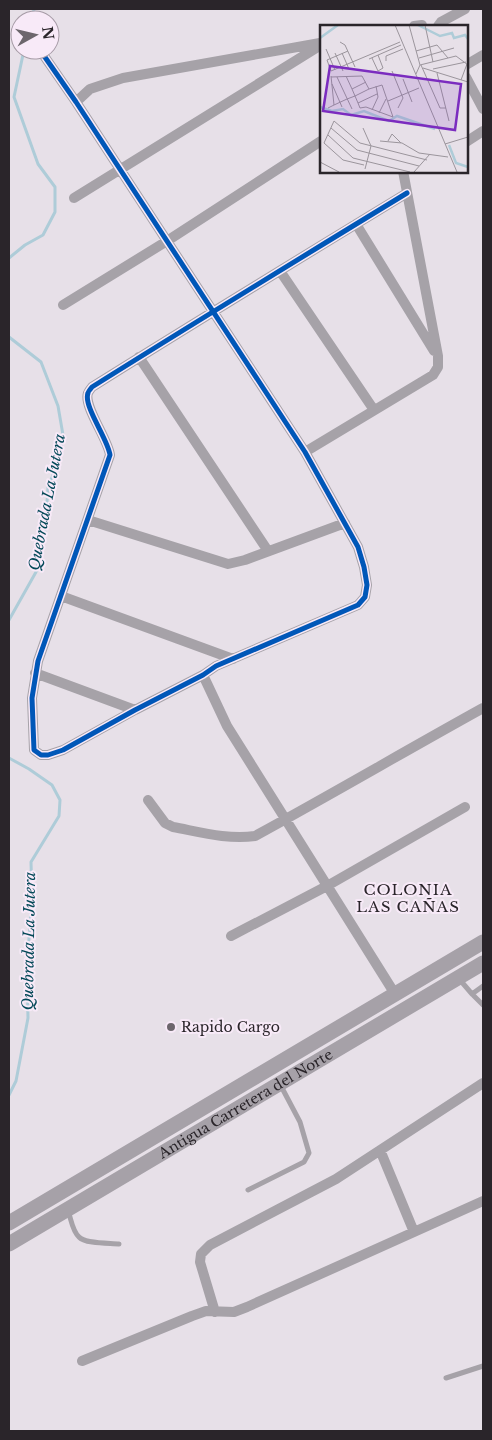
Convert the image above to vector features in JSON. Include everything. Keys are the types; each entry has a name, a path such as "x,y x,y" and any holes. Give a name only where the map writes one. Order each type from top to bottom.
{"main road":[{"name":"Antigua Carretera del Norte","path":"9,1223 483,942"},
{"name":"Antigua Carretera del Norte","path":"9,1244 483,963"}],"street":[{"path":"439,25 465,9"},
{"path":"76,102 90,89 123,78 320,44"},
{"path":"74,198 320,45"},
{"path":"467,65 483,55"},
{"path":"47,60 120,169 167,241 213,312 304,452 358,547 367,585 365,597 358,605 216,666 203,675 63,750 48,755 41,755 34,750 32,698 35,673 110,455 109,446 89,408 88,393 92,386 139,357 213,312 280,271 356,224 407,193"},
{"path":"467,79 483,108"},
{"path":"467,141 483,131"},
{"path":"63,305 167,241 320,142"},
{"path":"304,452 433,375 438,367 438,356 403,172"},
{"path":"356,224 438,356"},
{"path":"280,271 374,410"},
{"path":"139,357 268,551"},
{"path":"88,520 228,564 345,523"},
{"path":"61,596 233,659"},
{"path":"35,673 135,710"},
{"path":"203,675 228,726 395,994"},
{"path":"148,800 164,823 173,827 227,837 242,838 255,836 483,708"},
{"path":"231,936 327,886 464,807"},
{"path":"214,1312 200,1262 201,1254 210,1245 336,1179 483,1083"},
{"path":"380,1150 414,1232"},
{"path":"82,1361 192,1316 206,1312 234,1312 247,1307 483,1201"}],"lane":[{"path":"458,977 483,1005"},
{"path":"472,994 483,986"},
{"path":"248,1190 304,1162 309,1153 300,1122 280,1083"},
{"path":"68,1210 74,1230 79,1238 88,1241 119,1244"},
{"path":"446,1378 483,1366"}],"waterway":[{"name":"Quebrada La Jutera","path":"9,258 25,245 43,235 55,212 55,187 38,164 14,97 22,60"},
{"name":"Quebrada La Jutera","path":"9,337 41,362 58,406 63,435 58,463 48,487 45,531 36,572 9,620"},
{"name":"Quebrada La Jutera","path":"9,758 52,785 60,800 59,816 31,862 32,898 27,965 28,1018 16,1081 9,1095"}],"cycle path":[{"path":"47,60 213,311"},
{"path":"213,311 407,193"},
{"path":"213,311 305,452 358,547 367,585 365,597 358,605 216,666 203,675 63,750 48,755 41,755 34,750 32,698 38,661 110,455 89,406 88,393 92,387 213,311"}],"place":[{"name":"Rapido Cargo","path":"171,1027"}],"district":[{"name":"COLONIA LAS CAÑAS","path":"408,898"}]}
